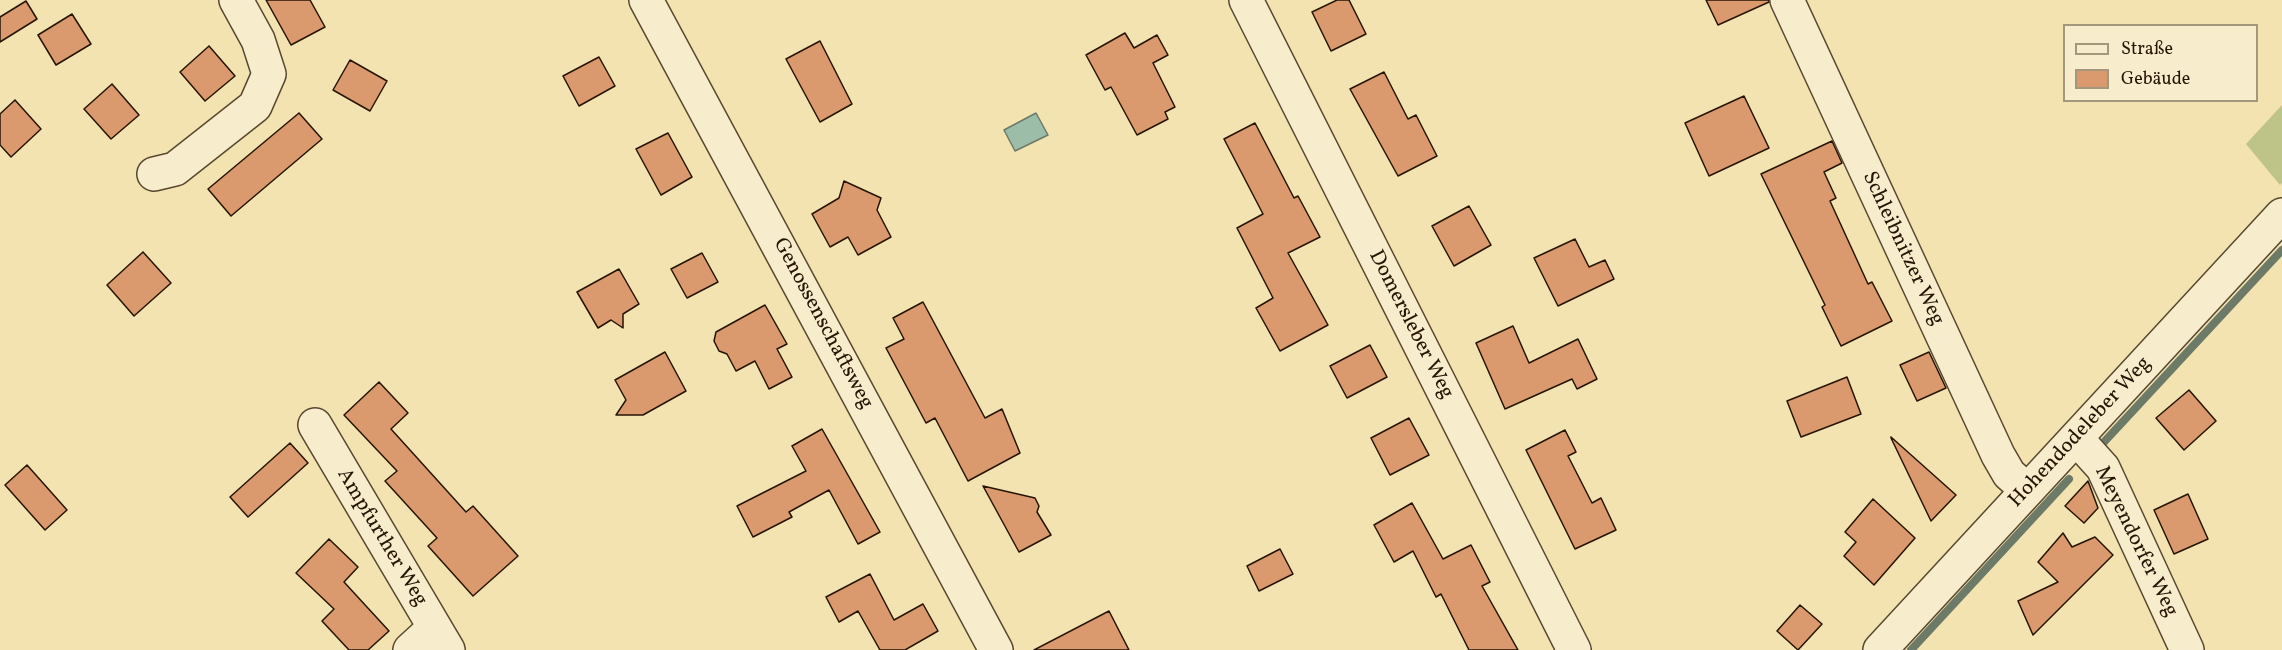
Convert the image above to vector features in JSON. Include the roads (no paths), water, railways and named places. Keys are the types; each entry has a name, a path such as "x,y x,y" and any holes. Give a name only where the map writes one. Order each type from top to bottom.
{"street":[{"path":"154,174 175,169 255,106 269,74 258,40 236,0"},
{"name":"Genossenschaftsweg","path":"646,0 996,650"},
{"name":"Domersleber Weg","path":"1246,0 1574,650"},
{"name":"Schleibnitzer Weg","path":"1787,0 1998,455 2009,474 2027,490"},
{"name":"Hohendodeleber Weg","path":"1880,650 2282,215"},
{"name":"Ampfurther Weg","path":"315,425 441,639"},
{"name":"Meyendorfer Weg","path":"2076,438 2103,468 2187,650"},
{"path":"410,650 441,639"}],"waterway":[{"path":"2104,442 2282,250"},
{"path":"1911,650 2069,479"}]}
